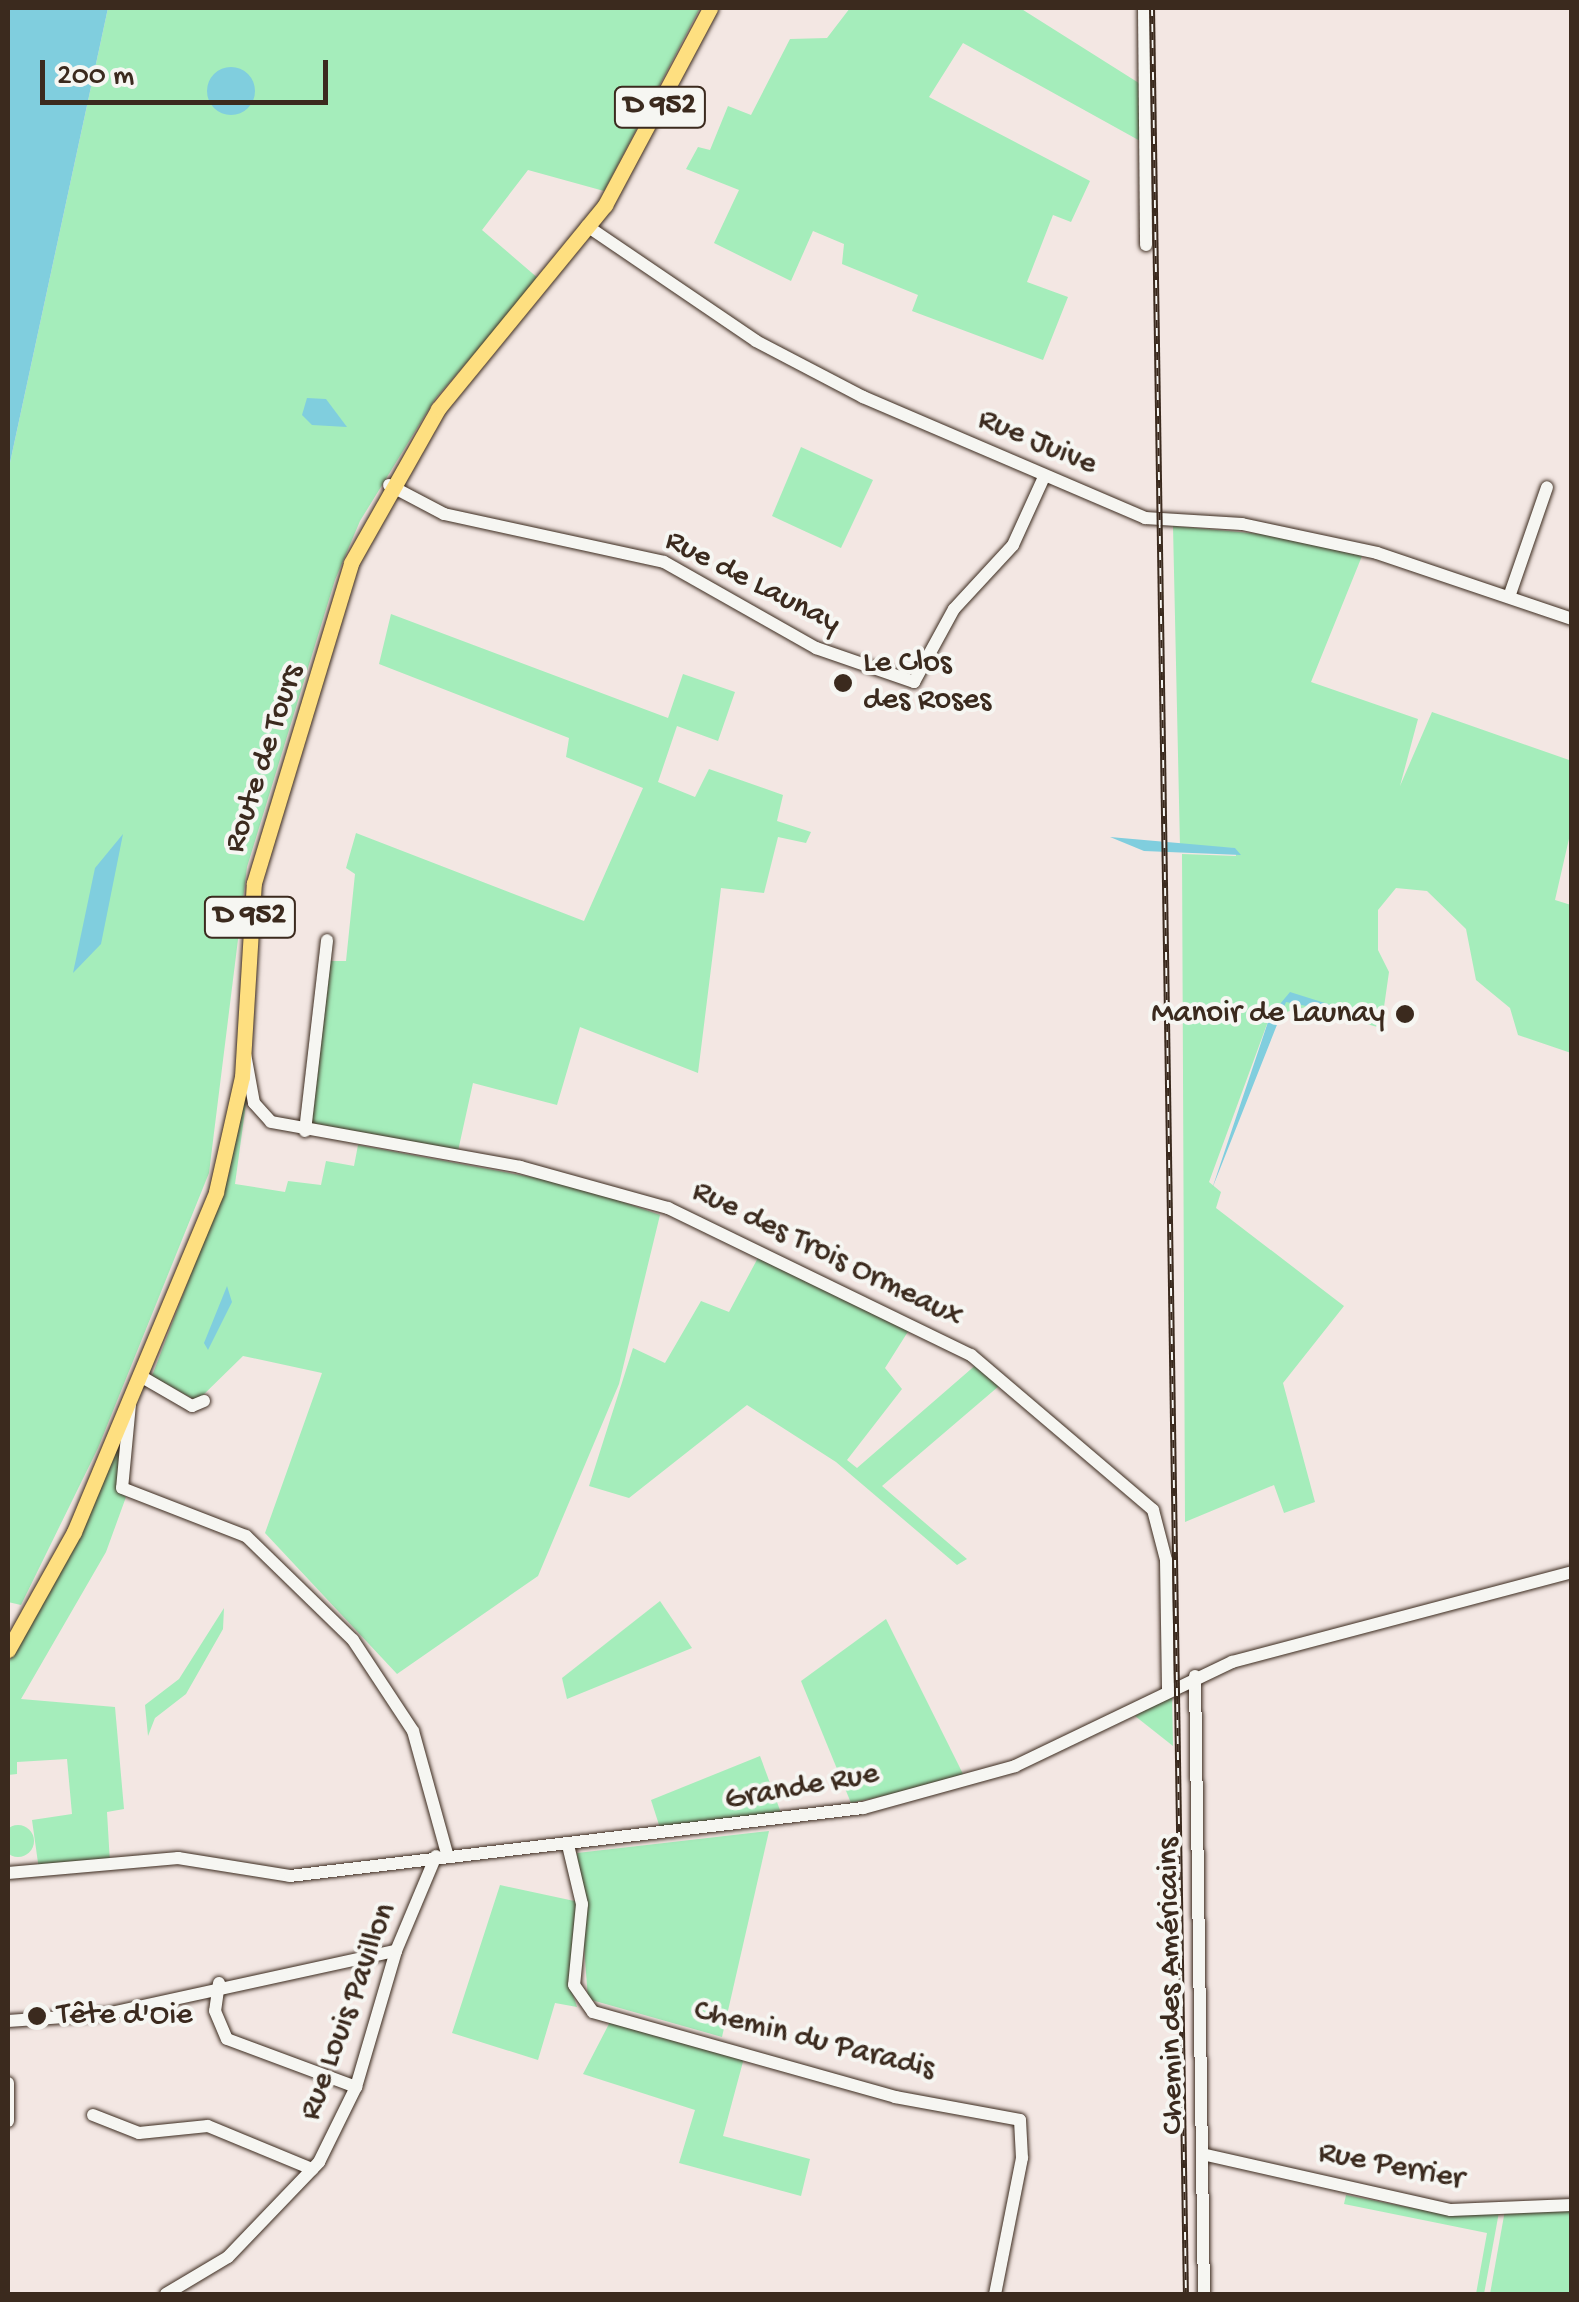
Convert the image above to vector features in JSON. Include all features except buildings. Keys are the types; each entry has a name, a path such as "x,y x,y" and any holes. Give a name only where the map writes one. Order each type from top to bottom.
{"main road":[{"name":"Route de Tours","path":"8,1650 74,1532 142,1377 216,1192 244,1048 254,884 351,563 388,484 587,226 710,8"}],"street":[{"path":"1144,8 1146,245"},
{"name":"Rue Juive","path":"587,226 756,341 1044,477 1145,518 1260,528 1572,618"},
{"name":"Rue de Launay","path":"388,484 444,514 664,562 816,648 914,682 954,608 1013,546 1044,477"},
{"path":"1509,597 1547,487"},
{"path":"305,1131 327,940"},
{"name":"Rue des Trois Ormeaux","path":"244,1048 262,1116 305,1131 520,1167 668,1208 970,1354 1153,1510 1166,1560 1168,1689"},
{"path":"142,1377 192,1406 204,1401"},
{"path":"130,1404 122,1488 246,1536 353,1640 413,1731 442,1855"},
{"name":"Grande Rue","path":"8,1873 178,1858 290,1876 442,1855 568,1846 764,1824 945,1789 1094,1733 1195,1676 1572,1572"},
{"name":"Chemin des Américains","path":"1195,1676 1204,2294"},
{"name":"Chemin du Paradis","path":"568,1846 582,1904 574,1985 593,2012 895,2097 1020,2120 994,2294"},
{"name":"Rue Louis Pavillon","path":"166,2294 228,2257 312,2169 356,2087 396,1951 442,1855"},
{"path":"8,2021 106,2014 218,1984 396,1951"},
{"path":"218,1984 215,2011 227,2039 356,2087"},
{"path":"8,2082 8,2121"},
{"path":"93,2115 139,2133 208,2126 312,2169"},
{"name":"Rue Perrier","path":"1202,2154 1451,2210 1572,2205"}],"green space":[{"path":"108,8 700,8 604,191 528,170 482,230 539,279 435,399 360,521 335,580 247,867 209,1173 98,1448 21,1605 8,1602 8,472"},
{"path":"850,8 1020,8 1142,85 1142,142 963,43 929,97 1090,181 1071,222 1053,215 1027,282 1068,297 1043,360 912,311 918,295 842,264 844,244 813,231 791,281 714,243 739,190 686,169 698,147 710,150 728,106 751,115 790,39 827,38"},
{"path":"801,447 873,480 841,548 772,516"},
{"path":"1173,526 1272,535 1362,556 1311,682 1418,719 1400,786 1432,712 1572,761 1571,830 1555,900 1571,905 1571,1053 1518,1035 1510,1008 1476,980 1466,929 1427,891 1396,888 1378,910 1378,950 1389,972 1381,1028 1306,1007 1270,1016 1209,1182 1221,1192 1216,1208 1344,1306 1283,1383 1315,1502 1284,1513 1274,1485 1185,1522 1182,854 1236,856 1235,848 1180,847"},
{"path":"391,614 668,718 683,674 735,692 718,741 677,726 658,782 695,797 709,769 783,795 777,821 811,832 806,843 778,837 764,893 721,888 698,1073 580,1027 557,1105 473,1083 458,1151 312,1123 330,961 346,961 355,874 346,868 356,833 584,921 643,788 566,757 569,738 379,664"},
{"path":"250,1074 235,1184 285,1192 288,1181 321,1185 326,1161 354,1166 358,1145 575,1185 660,1215 619,1384 538,1576 397,1674 265,1533 322,1373 243,1356 197,1401 152,1376 228,1177"},
{"path":"760,1254 909,1330 885,1368 902,1389 847,1460 857,1468 978,1363 999,1386 882,1486 967,1559 957,1565 836,1462 747,1405 629,1498 589,1486 633,1348 665,1363 701,1301 729,1312"},
{"path":"128,1424 118,1491 126,1497 106,1552 21,1699 115,1707 124,1809 107,1812 110,1863 39,1870 32,1820 72,1814 67,1759 17,1762 17,1774 8,1775 8,1664"},
{"path":"660,1601 692,1648 567,1699 562,1678"},
{"path":"224,1608 223,1629 186,1694 155,1718 148,1736 145,1705 179,1679"},
{"path":"886,1619 965,1778 851,1803 801,1681"},
{"path":"1172,1693 1173,1746 1135,1716"},
{"path":"760,1756 781,1813 660,1828 651,1800"},
{"path":"18,1825 29,1830 34,1841 29,1852 18,1857 7,1852 2,1841 7,1830"},
{"path":"769,1831 722,2037 588,1999 577,1853"},
{"path":"500,1885 579,1902 570,1985 577,2007 555,2003 538,2060 452,2033"},
{"path":"611,2020 744,2058 723,2136 810,2159 801,2196 679,2163 695,2110 583,2074"},
{"path":"1346,2195 1443,2214 1499,2212 1484,2294 1476,2294 1487,2233 1344,2204"},
{"path":"1571,2208 1571,2294 1490,2294 1505,2210"}],"water":[{"path":"8,8 108,8 8,472"},
{"path":"231,67 248,74 255,91 248,108 231,115 214,108 207,91 214,74"},
{"path":"307,398 326,399 347,427 312,425 302,415"},
{"path":"123,834 101,944 73,973 95,868"},
{"path":"1110,837 1235,848 1241,855 1144,851"},
{"path":"1290,992 1379,1020 1286,1002 1212,1189 1270,1016"},
{"path":"227,1286 232,1302 208,1350 204,1343"}],"railway":[{"path":"1152,8 1186,2294"}],"place":[{"name":"Le Clos des Roses","path":"843,683"},
{"name":"Manoir de Launay","path":"1405,1014"},
{"name":"Tête d'Oie","path":"37,2016"}]}
